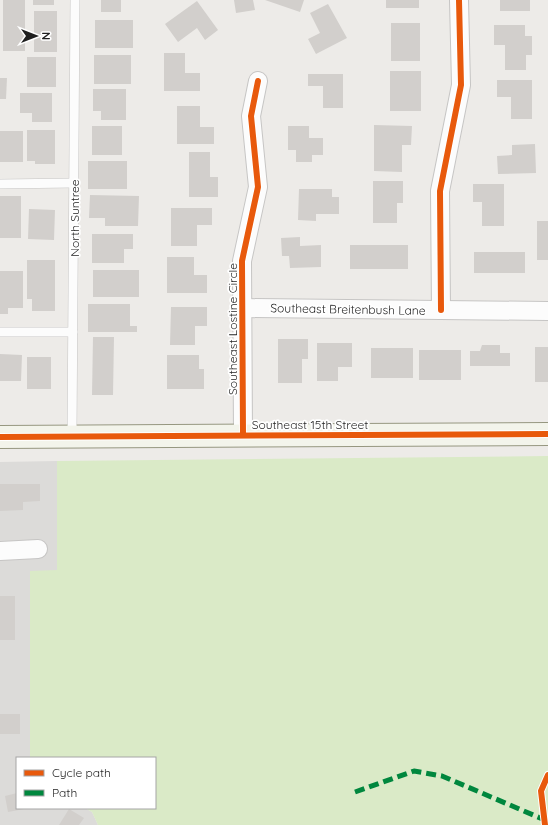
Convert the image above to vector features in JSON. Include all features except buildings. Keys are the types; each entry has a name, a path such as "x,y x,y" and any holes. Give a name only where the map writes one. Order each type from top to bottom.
{"main road":[{"name":"Southeast 15th Street","path":"0,437 548,434"}],"street":[{"path":"441,310 440,191 461,85 459,0"},
{"name":"Southeast Lostine Circle","path":"243,435 242,261 258,187 251,116 258,81"},
{"name":"Southeast Breitenbush Lane","path":"243,308 548,311"},
{"path":"0,551 38,549"}],"lane":[{"name":"North Suntree","path":"72,436 75,0"},
{"path":"0,184 74,184"},
{"path":"0,332 73,332"}],"shaded area":[{"path":"57,461 57,571 30,571 30,757 16,757 16,809 87,809 92,812 98,825 0,825 0,462"}],"green space":[{"path":"548,456 548,825 98,825 92,812 87,809 156,809 156,757 30,757 30,571 57,570 57,461"}],"marked path":[{"path":"355,792 414,771 442,776 545,820"}],"cycle path":[{"path":"441,310 440,191 461,85 459,0"},
{"path":"243,435 242,261 258,187 251,116 258,81"},
{"path":"0,437 548,434"},
{"path":"545,825 541,791 548,775"}]}
